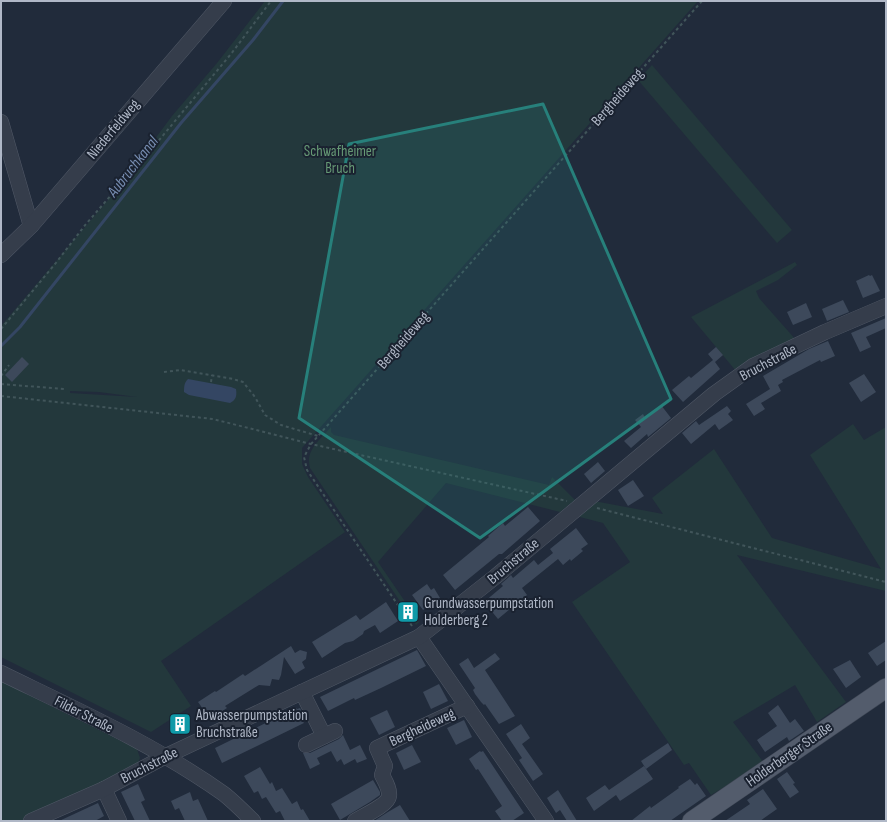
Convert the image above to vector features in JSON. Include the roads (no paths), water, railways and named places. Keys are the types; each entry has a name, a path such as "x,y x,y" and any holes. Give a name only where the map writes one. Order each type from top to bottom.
{"main road":[{"name":"Holderberger Straße","path":"692,821 886,688"}],"street":[{"name":"Niederfeldweg","path":"1,255 31,226 224,1"},
{"path":"1,122 31,226"},
{"name":"Bruchstraße","path":"31,821 104,789 166,756 419,636 495,577 714,394 753,366 825,332 886,306"},
{"name":"Bergheideweg","path":"419,636 546,821"},
{"name":"Filder Straße","path":"1,673 166,756 225,795 253,821"},
{"path":"302,692 330,734 306,744"},
{"name":"Bergheideweg","path":"355,821 387,802 389,796 389,790 382,775 385,766 377,748 467,706"},
{"path":"104,789 119,821"}],"water":[{"path":"188,379 231,387 236,389 236,398 230,403 189,395 184,392 184,387"}],"waterway":[{"name":"Aubruchkanal","path":"1,346 20,327 181,123 253,40 283,1"}],"place":[{"name":"Grundwasserpumpstation Holderberg 2","path":"408,612"},
{"name":"Abwasserpumpstation Bruchstraße","path":"180,724"}],"park label":[{"name":"Schwafheimer Bruch","path":"340,160"}]}
